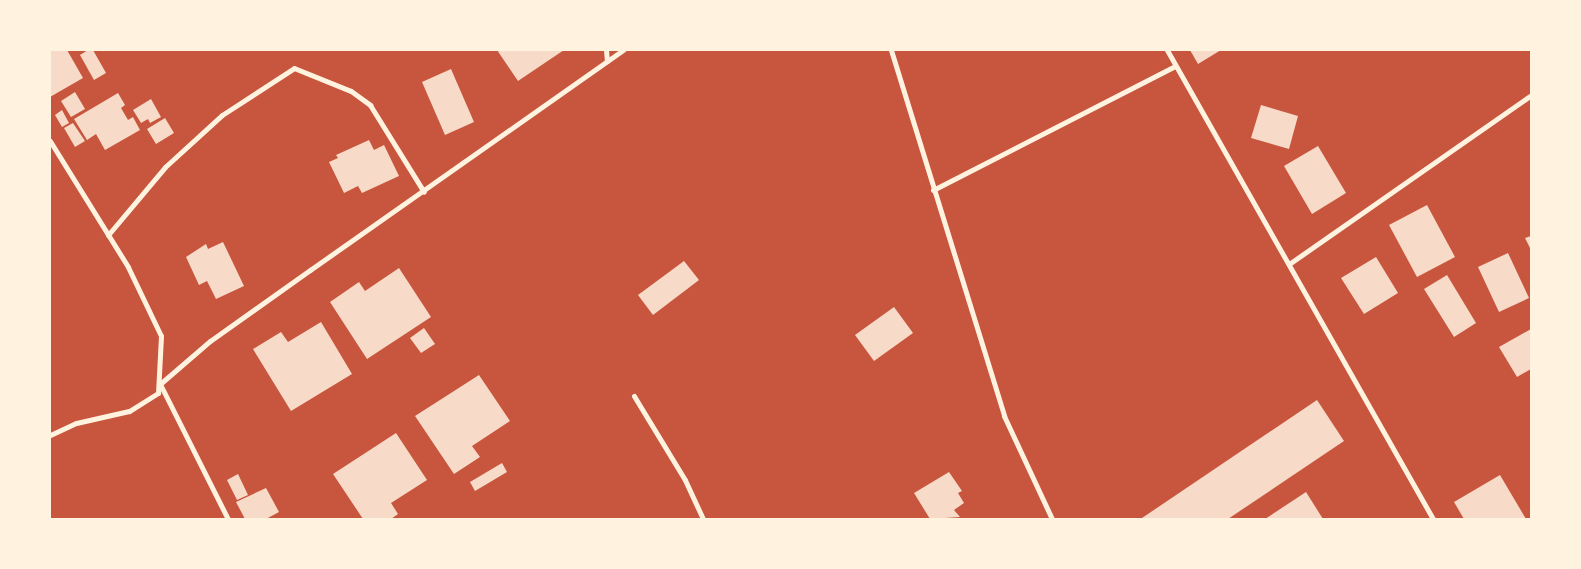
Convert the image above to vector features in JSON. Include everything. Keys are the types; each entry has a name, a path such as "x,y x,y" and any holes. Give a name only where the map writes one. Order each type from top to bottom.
{"street":[{"path":"606,50 607,61"},
{"path":"160,384 210,342 623,50"},
{"path":"891,50 1004,416 1052,519"},
{"path":"1167,50 1433,519"},
{"path":"933,190 1175,66"},
{"path":"108,235 166,167 222,115 294,68 351,91 370,105 424,192"},
{"path":"1289,264 1531,95"},
{"path":"50,141 144,298 161,336 158,394 145,404 129,411 76,423 50,434"},
{"path":"160,384 228,519"},
{"path":"634,396 685,480 703,519"}],"building":[{"path":"50,50 67,50 83,78 50,97"},
{"path":"88,50 93,50 106,73 94,80 80,55"},
{"path":"497,50 564,50 518,81"},
{"path":"1190,50 1221,50 1198,64"},
{"path":"451,69 474,122 445,135 422,82"},
{"path":"75,92 85,109 71,117 61,101"},
{"path":"118,93 125,105 121,108 128,120 133,117 140,130 105,150 96,134 87,140 74,119"},
{"path":"151,99 161,117 150,123 148,119 141,123 133,110"},
{"path":"1261,105 1298,116 1289,149 1251,138"},
{"path":"62,110 69,123 62,127 55,115"},
{"path":"165,118 174,133 156,144 147,129"},
{"path":"73,123 85,141 75,147 64,128"},
{"path":"369,140 374,150 384,145 399,176 362,193 358,186 344,193 329,162 338,158 336,155"},
{"path":"1318,146 1346,193 1312,214 1284,166"},
{"path":"1427,205 1455,257 1417,277 1389,225"},
{"path":"1531,236 1531,250 1525,238"},
{"path":"223,242 244,286 216,299 207,281 199,285 186,257 206,244 208,249"},
{"path":"1508,253 1529,298 1499,312 1478,267"},
{"path":"1376,257 1398,293 1364,314 1341,278"},
{"path":"684,261 699,280 653,315 638,295"},
{"path":"399,268 431,317 367,359 330,302 359,282 365,291"},
{"path":"1447,275 1476,323 1454,337 1424,289"},
{"path":"894,307 913,333 874,361 855,335"},
{"path":"321,322 352,374 291,411 253,349 281,332 288,342"},
{"path":"424,328 435,344 421,353 410,338"},
{"path":"1531,329 1531,369 1517,377 1499,347"},
{"path":"479,375 510,421 472,446 480,457 454,474 415,416"},
{"path":"1317,400 1344,441 1228,519 1142,518"},
{"path":"396,433 427,480 391,503 398,514 391,519 363,519 333,474"},
{"path":"502,463 507,472 475,491 470,482"},
{"path":"949,472 962,491 958,493 964,503 954,510 960,517 930,519 914,493"},
{"path":"238,474 248,495 237,500 227,480"},
{"path":"1500,475 1526,519 1464,519 1454,502"},
{"path":"266,488 279,512 266,519 245,519 236,502"},
{"path":"1306,492 1323,519 1265,519"}]}
